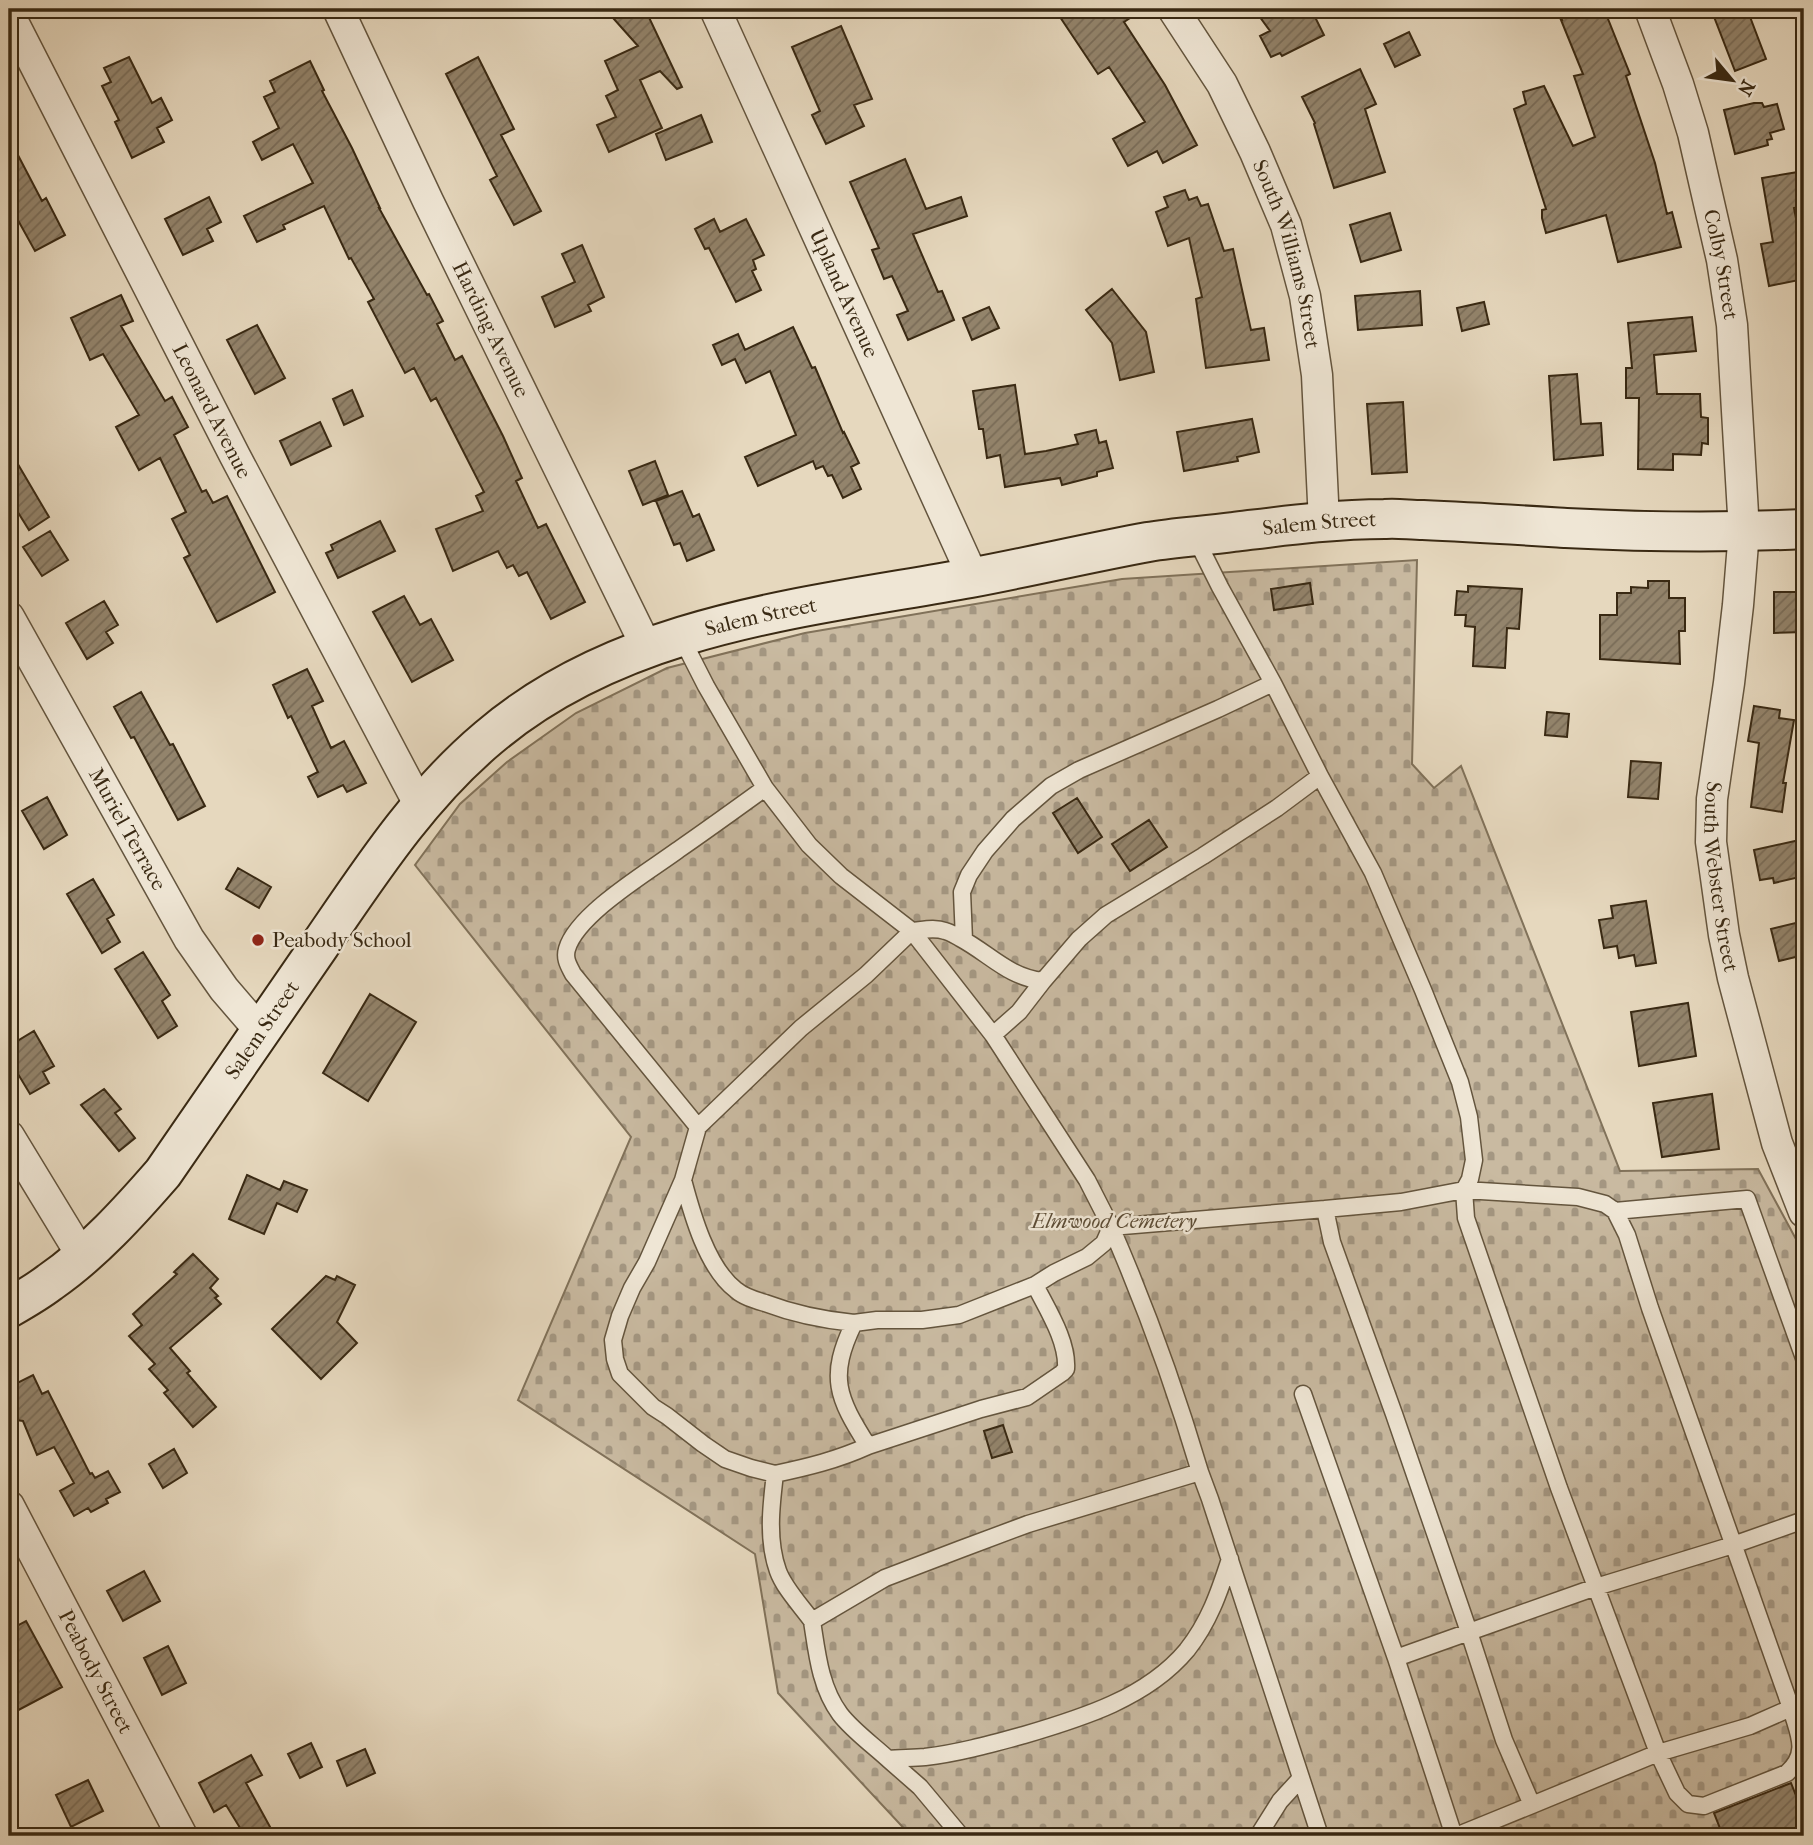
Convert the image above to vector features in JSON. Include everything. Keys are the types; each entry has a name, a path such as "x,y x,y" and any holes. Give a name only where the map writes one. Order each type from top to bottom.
{"main road":[{"name":"Salem Street","path":"9,1308 52,1282 82,1256 132,1209 163,1173 389,846 420,806 486,739 524,710 569,683 611,663 717,626 777,612 1153,541 1324,522 1387,519 1636,531 1804,529"}],"street":[{"name":"Harding Avenue","path":"338,9 428,201 664,643"},
{"name":"Upland Avenue","path":"715,9 972,577"},
{"name":"South Williams Street","path":"1173,9 1222,84 1286,225 1304,296 1317,375 1324,522"},
{"name":"Colby Street","path":"1650,9 1678,83 1693,133 1722,260 1732,325 1744,531"},
{"name":"Leonard Avenue","path":"9,14 235,456 420,806"},
{"name":"South Webster Street","path":"1744,531 1731,670 1712,799 1710,842 1733,978 1777,1143 1804,1212"},
{"name":"Muriel Terrace","path":"9,617 189,939 224,989 261,1032"},
{"path":"9,1136 82,1256"},
{"name":"Peabody Street","path":"9,1506 183,1836"}],"lane":[{"path":"1111,1227 1401,1202 1464,1190 1578,1197 1605,1204 1615,1211 1627,1235 1733,1545 1798,1705 1801,1746 1798,1763 1787,1773 1704,1806 1688,1804 1677,1793 1658,1753 1559,1488 1466,1218 1464,1190 1470,1179 1474,1160 1469,1117 1460,1082 1373,873 1195,537"},
{"path":"664,643 706,686 765,788 808,845 841,876 912,931 993,1035 1087,1181 1111,1227 1156,1335 1320,1836"},
{"path":"964,940 962,892 969,875 985,851 1013,819 1051,786 1079,770 1273,683"},
{"path":"993,1035 1019,1012 1079,939 1106,915 1277,808 1320,776"},
{"path":"698,1127 573,974 566,960 567,950 576,932 595,912 765,788"},
{"path":"1035,1285 1062,1342 1067,1360 1066,1369 1062,1373 1027,1397 868,1446 844,1457 775,1474 725,1459 704,1444 653,1406 620,1374 615,1359 613,1340 620,1316 632,1288 648,1262 683,1180 698,1127 801,1028 866,975 912,931 946,930 1016,974 1043,981"},
{"path":"683,1180 702,1240 717,1269 737,1291 752,1299 802,1315 854,1323 922,1320 959,1315 1035,1285 1087,1257 1104,1243 1111,1227"},
{"path":"1615,1211 1747,1199 1804,1358"},
{"path":"1325,1209 1332,1242 1469,1632 1504,1740 1532,1805"},
{"path":"854,1323 843,1346 838,1368 839,1387 849,1416 868,1446"},
{"path":"1303,1394 1455,1836 1658,1753 1750,1726 1798,1705"},
{"path":"812,1621 886,1578 961,1549 1028,1524 1200,1472"},
{"path":"775,1474 771,1504 771,1539 779,1573 812,1621 823,1681 830,1696 841,1715 920,1787 961,1836"},
{"path":"1396,1658 1596,1587 1804,1520"},
{"path":"888,1759 969,1750 1083,1717 1123,1698 1157,1678 1185,1651 1202,1629 1217,1601 1230,1559"},
{"path":"1258,1836 1280,1801 1301,1778"}],"green space":[{"name":"Elmwood Cemetery","path":"1417,560 1412,764 1434,788 1461,766 1620,1171 1758,1169 1804,1254 1804,1836 911,1836 778,1693 755,1554 518,1400 631,1137 415,865 460,804 507,762 576,713 667,668 805,633 1122,579"}],"building":[{"path":"605,9 645,9 682,87 677,89 660,71 640,80 662,128 609,152 597,125 616,117 606,96 618,90 605,61 638,46"},
{"path":"1072,9 1144,9 1124,22 1165,85 1197,145 1163,163 1157,151 1128,166 1113,139 1145,122 1109,67 1098,74 1060,17"},
{"path":"1254,9 1311,9 1324,35 1282,56 1280,53 1271,57 1260,36 1270,31"},
{"path":"1558,9 1604,9 1630,74 1626,76 1655,163 1667,214 1672,212 1681,247 1618,262 1606,215 1546,233 1542,210 1546,209 1514,109 1526,104 1523,92 1544,86 1573,146 1595,137 1574,76 1583,74"},
{"path":"1711,9 1747,9 1766,59 1735,71"},
{"path":"841,26 872,99 854,105 864,126 826,144 812,115 820,111 792,47"},
{"path":"1409,32 1420,55 1395,67 1384,44"},
{"path":"129,57 152,103 161,98 172,120 157,128 164,142 132,158 115,122 119,120 102,86 111,82 104,68"},
{"path":"478,57 514,129 501,135 541,211 514,225 490,180 497,176 446,74"},
{"path":"310,61 379,208 443,321 437,324 455,360 462,356 503,436 522,478 516,481 538,528 546,524 585,602 551,619 527,572 519,576 513,565 507,568 498,551 453,571 436,529 483,511 476,496 484,492 436,398 431,401 414,368 405,373 368,302 374,299 351,258 349,259 324,206 283,225 285,229 257,242 244,216 313,183 293,144 262,160 253,142 279,128 264,97 275,92 270,81"},
{"path":"1360,69 1376,104 1365,109 1385,172 1334,188 1315,123 1302,97"},
{"path":"1762,103 1764,107 1777,104 1784,129 1770,133 1772,139 1767,140 1768,145 1735,154 1724,110"},
{"path":"701,115 712,142 666,160 656,134"},
{"path":"9,138 42,201 46,198 65,235 35,251 9,204"},
{"path":"905,159 926,209 961,197 967,216 913,234 938,292 942,291 954,320 908,340 897,315 908,311 892,276 884,279 872,250 879,248 850,182"},
{"path":"1804,171 1804,206 1794,208 1804,260 1804,279 1769,286 1761,244 1773,242 1762,178"},
{"path":"1185,190 1189,200 1197,197 1201,206 1208,204 1224,251 1233,249 1251,330 1264,328 1269,360 1206,368 1196,299 1202,297 1189,238 1168,246 1156,212 1168,207 1164,197"},
{"path":"209,197 221,222 207,229 213,241 183,255 165,219"},
{"path":"1390,213 1401,250 1361,262 1350,225"},
{"path":"714,219 720,232 746,219 764,255 753,260 756,269 752,271 761,290 736,302 709,248 705,249 695,229"},
{"path":"582,245 604,297 588,305 591,311 555,327 542,297 575,282 562,254"},
{"path":"1112,289 1146,332 1154,372 1120,380 1112,343 1086,310"},
{"path":"1420,291 1422,325 1358,330 1355,296"},
{"path":"121,295 133,321 121,326 165,401 172,397 188,427 174,435 202,492 206,490 213,503 227,496 275,592 217,622 184,558 190,555 172,519 186,512 160,458 139,470 116,427 139,415 103,354 90,360 71,318"},
{"path":"1484,302 1489,324 1462,331 1457,308"},
{"path":"989,307 999,328 972,340 963,318"},
{"path":"1692,317 1696,351 1654,355 1657,394 1700,394 1701,417 1708,418 1708,444 1702,443 1701,455 1673,454 1673,470 1638,469 1639,398 1626,398 1626,368 1632,368 1628,323"},
{"path":"257,325 285,378 255,394 227,340"},
{"path":"793,327 812,368 815,367 859,463 851,467 861,489 843,498 832,475 828,476 823,466 816,469 813,461 758,486 745,457 796,435 770,371 746,383 735,359 722,365 713,345 738,334 745,350"},
{"path":"1577,374 1581,424 1601,423 1603,455 1554,460 1549,376"},
{"path":"1015,385 1025,454 1078,444 1075,435 1096,430 1099,443 1106,441 1113,468 1097,472 1097,476 1062,485 1060,478 1005,487 1000,455 987,458 973,391"},
{"path":"352,390 363,416 344,425 333,399"},
{"path":"1403,402 1407,472 1372,474 1367,404"},
{"path":"1252,419 1259,452 1237,457 1238,461 1184,471 1177,432"},
{"path":"320,422 331,446 291,465 280,441"},
{"path":"9,449 49,517 29,530 9,498"},
{"path":"655,461 668,495 643,505 629,471"},
{"path":"682,491 693,517 699,514 714,550 687,561 680,543 674,545 656,501"},
{"path":"380,521 395,551 338,578 326,553 333,550 331,545"},
{"path":"50,531 68,560 42,576 23,547"},
{"path":"1648,581 1669,581 1669,598 1685,598 1685,631 1679,631 1680,664 1600,659 1600,615 1617,615 1617,593 1631,593 1631,587 1648,588"},
{"path":"1310,583 1313,604 1274,610 1271,589"},
{"path":"1468,586 1522,589 1519,629 1507,628 1505,668 1473,666 1475,627 1465,626 1466,615 1455,615 1457,591 1468,592"},
{"path":"1774,592 1804,592 1804,632 1774,633"},
{"path":"404,596 420,625 431,619 453,660 412,682 373,612"},
{"path":"104,601 118,625 106,632 113,643 87,659 66,623"},
{"path":"307,669 323,701 312,706 331,748 344,741 366,783 347,792 343,785 318,797 308,777 318,772 273,685"},
{"path":"141,692 170,745 173,744 205,806 178,820 134,737 131,738 114,707"},
{"path":"1754,706 1780,710 1779,718 1794,720 1783,783 1786,783 1782,812 1751,807 1759,743 1748,741"},
{"path":"1547,712 1569,714 1567,737 1545,735"},
{"path":"1631,761 1661,763 1658,799 1628,797"},
{"path":"47,797 67,835 44,849 22,811"},
{"path":"1077,798 1102,837 1078,853 1053,813"},
{"path":"1149,820 1167,847 1130,871 1112,844"},
{"path":"1804,839 1804,876 1774,883 1773,878 1760,880 1754,850"},
{"path":"238,868 271,887 259,908 226,889"},
{"path":"93,879 114,915 107,919 120,942 102,953 67,894"},
{"path":"1646,901 1656,963 1636,966 1634,955 1619,958 1617,946 1604,948 1599,920 1613,918 1611,906"},
{"path":"1804,921 1804,955 1779,961 1771,929"},
{"path":"143,952 170,995 162,1001 177,1026 158,1038 115,969"},
{"path":"370,994 416,1022 368,1101 323,1073"},
{"path":"1688,1003 1696,1056 1639,1066 1631,1012"},
{"path":"34,1031 54,1066 43,1072 49,1083 30,1094 9,1059 9,1046"},
{"path":"104,1089 121,1109 115,1113 135,1138 119,1151 81,1105"},
{"path":"1712,1094 1719,1149 1662,1157 1653,1103"},
{"path":"247,1175 280,1190 284,1181 307,1190 297,1212 277,1203 264,1234 229,1219"},
{"path":"193,1254 218,1279 210,1288 221,1304 170,1348 216,1407 193,1427 164,1393 168,1390 149,1369 155,1364 129,1336 142,1325 133,1314 177,1274 174,1272"},
{"path":"326,1276 335,1280 337,1276 355,1285 337,1322 357,1343 321,1379 272,1329"},
{"path":"33,1375 42,1394 48,1391 90,1474 95,1478 108,1471 120,1492 106,1499 108,1503 91,1512 88,1508 74,1516 60,1491 74,1483 54,1447 37,1455 23,1421 9,1419 15,1408 9,1396 9,1387"},
{"path":"1003,1425 1012,1452 992,1458 984,1431"},
{"path":"174,1449 187,1473 163,1488 149,1464"},
{"path":"144,1571 160,1601 123,1621 107,1591"},
{"path":"26,1621 62,1687 9,1715 9,1630"},
{"path":"168,1646 186,1683 162,1695 144,1658"},
{"path":"311,1743 322,1767 300,1778 288,1754"},
{"path":"365,1749 375,1773 347,1786 337,1761"},
{"path":"251,1755 262,1775 246,1783 275,1836 245,1836 226,1805 214,1812 199,1783"},
{"path":"88,1780 103,1811 71,1827 56,1795"},
{"path":"1791,1783 1804,1816 1804,1826 1777,1836 1723,1836 1714,1813"}],"place":[{"name":"Peabody School","path":"258,940"}]}
